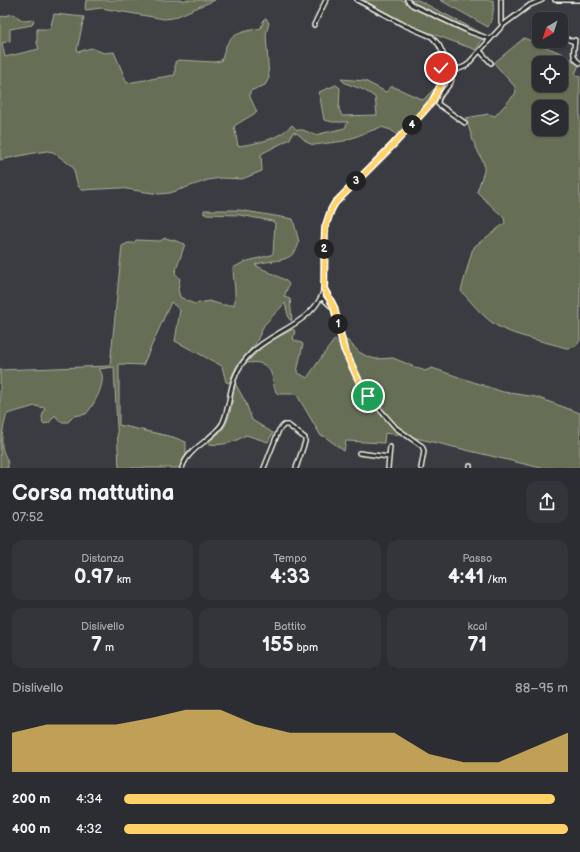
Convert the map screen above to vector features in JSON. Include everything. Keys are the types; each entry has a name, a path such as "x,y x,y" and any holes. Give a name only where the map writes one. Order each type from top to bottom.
{"street":[{"path":"314,25 326,0"},
{"path":"357,0 404,25 432,37 439,45 447,62 457,68"},
{"path":"407,0 412,5 470,32 490,39"},
{"path":"501,0 501,22 504,25"},
{"path":"182,468 191,453 213,435 221,426 226,414 233,379 244,360 261,344 306,316 316,306 324,289 325,228 335,203 423,113 433,101 442,82 450,72 457,68 466,66 504,25 530,5 541,0"},
{"path":"555,0 580,0"},
{"path":"568,39 575,41 574,58 580,63"},
{"path":"574,48 580,49"},
{"path":"480,51 490,63"},
{"path":"442,82 443,72 441,68 443,63 443,54"},
{"path":"443,63 447,62"},
{"path":"452,65 450,72 452,81 440,95 438,104 465,123"},
{"path":"443,72 450,72"},
{"path":"324,289 334,309 344,349 365,391 396,428 418,442 423,448 421,468"},
{"path":"321,297 329,298"},
{"path":"321,297 334,309"},
{"path":"316,306 327,303"},
{"path":"264,468 270,450 281,427 284,425 288,426 305,438 296,468"},
{"path":"388,468 390,447"},
{"path":"359,453 388,458"}],"green space":[{"path":"86,0 215,0 173,18 164,19 101,8 86,10"},
{"path":"364,0 418,0 485,35 476,50 391,17"},
{"path":"440,0 493,0 493,14 488,27"},
{"path":"13,14 24,21 34,20 32,25 10,29 10,41 2,43 5,57 39,49 37,43 37,29 50,29 54,14 84,17 77,50 78,52 91,48 104,53 114,52 127,83 175,75 175,62 178,60 221,61 225,48 232,38 246,31 261,28 264,19 266,18 269,23 266,34 269,78 265,85 250,91 250,97 257,112 234,126 238,146 267,140 280,134 292,125 297,130 303,130 315,135 345,128 348,122 333,122 324,120 319,92 336,85 340,88 339,109 342,116 377,115 375,97 364,90 345,83 341,79 365,81 386,92 392,86 423,100 434,89 439,92 423,111 405,119 403,124 404,129 398,136 391,130 381,127 344,141 314,145 308,143 298,134 293,132 290,139 261,154 262,171 242,179 221,178 208,180 170,193 159,194 120,188 82,190 78,186 73,167 53,152 47,151 0,160 0,17"},
{"path":"524,38 532,41 532,48 548,48 566,56 532,56 532,92 568,92 568,57 579,65 575,74 580,77 580,340 576,346 573,347 566,348 513,333 497,326 482,314 461,291 472,251 475,246 505,223 504,218 477,192 484,171 484,164 473,141 466,118 488,114 495,116 515,94 515,87 494,63"},
{"path":"204,210 239,210 293,219 299,242 292,255 281,260 255,265 285,280 289,284 284,297 290,299 292,321 289,319 285,303 264,325 256,343 237,365 229,383 226,382 222,366 175,341 180,310 171,302 143,365 119,364 119,425 173,437 186,442 186,455 180,468 119,468 114,367 99,369 102,373 101,385 93,405 86,414 74,416 68,422 60,422 55,415 49,423 43,424 42,417 45,408 35,406 7,414 2,442 8,462 8,468 0,468 0,370 110,366 122,246 128,243 134,243 136,240 160,241 165,238 185,244 175,273 180,279 178,289 180,297 194,304 209,301 223,305 234,305 235,292 233,268 244,262 271,255 273,253 275,223 272,221 240,215 204,214"},
{"path":"293,329 295,331 293,339 303,344 297,372 307,378 335,339 340,345 347,340 359,352 368,357 376,359 393,358 425,371 432,368 503,392 536,397 580,413 580,468 541,468 416,438 385,433 384,443 346,441 344,451 324,436 321,436 297,395 278,394 276,392 272,375 268,368 259,363 246,363 265,344"},
{"path":"235,383 246,403 252,420 273,433 268,442 246,435 226,444 216,445 205,443 223,429 229,417"}],"route":[{"path":"368,396 344,349 334,307 324,289 324,244 327,219 335,203 393,145 433,101 442,82 443,72 441,68"}]}
